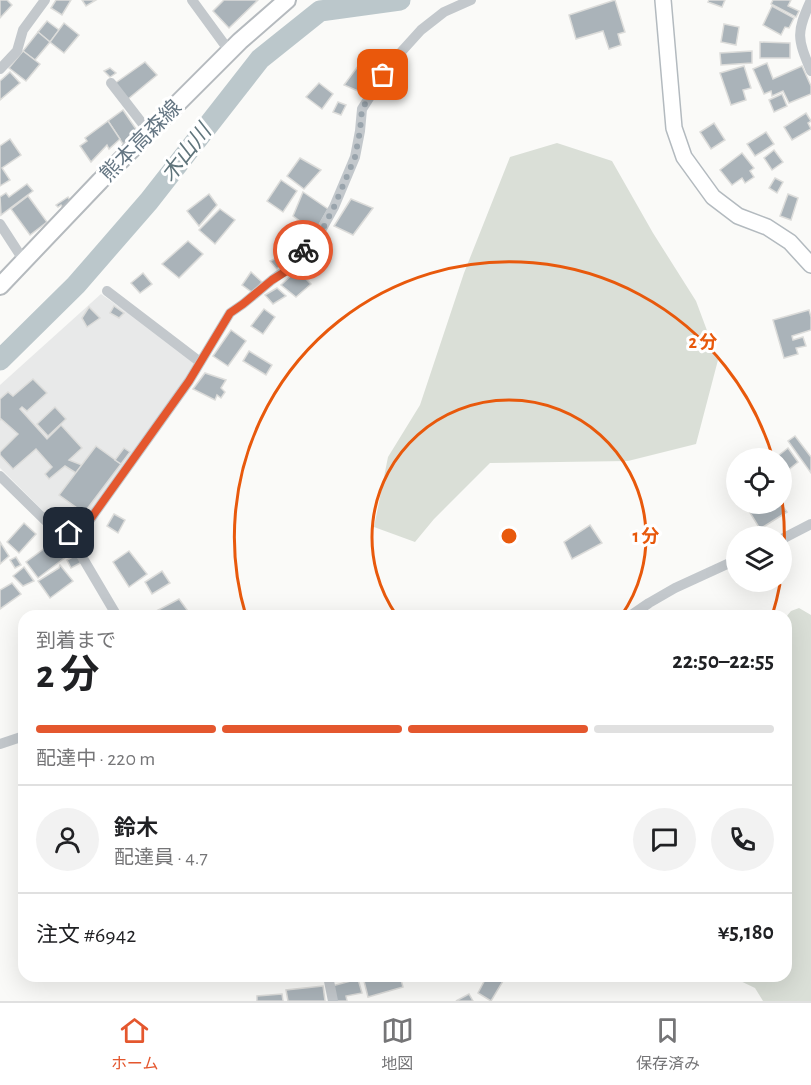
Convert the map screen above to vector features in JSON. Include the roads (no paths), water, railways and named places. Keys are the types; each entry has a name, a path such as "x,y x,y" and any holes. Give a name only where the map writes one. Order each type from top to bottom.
{"main road":[{"name":"熊本高森線","path":"0,286 149,132 230,52 287,0"}],"street":[{"path":"0,69 17,51 23,30 45,0"},
{"path":"192,0 230,52"},
{"path":"69,533 89,521 182,390 230,313 288,270 300,253 320,234 355,157 362,109 393,62 421,30 436,18 471,0"},
{"path":"663,0 674,128 684,157 713,196 738,216 767,227 790,242 811,265"},
{"path":"811,0 801,21 800,45 811,70"},
{"path":"111,83 149,132"},
{"path":"0,224 24,261"},
{"path":"107,291 200,362"},
{"path":"0,476 51,525 69,533 114,610"},
{"path":"792,534 811,524"},
{"path":"639,610 675,588 726,565"},
{"path":"0,744 18,738"},
{"path":"329,982 333,1001"}],"waterway":[{"name":"木山川","path":"0,360 76,285 149,201 260,59 320,11 400,0"}]}
